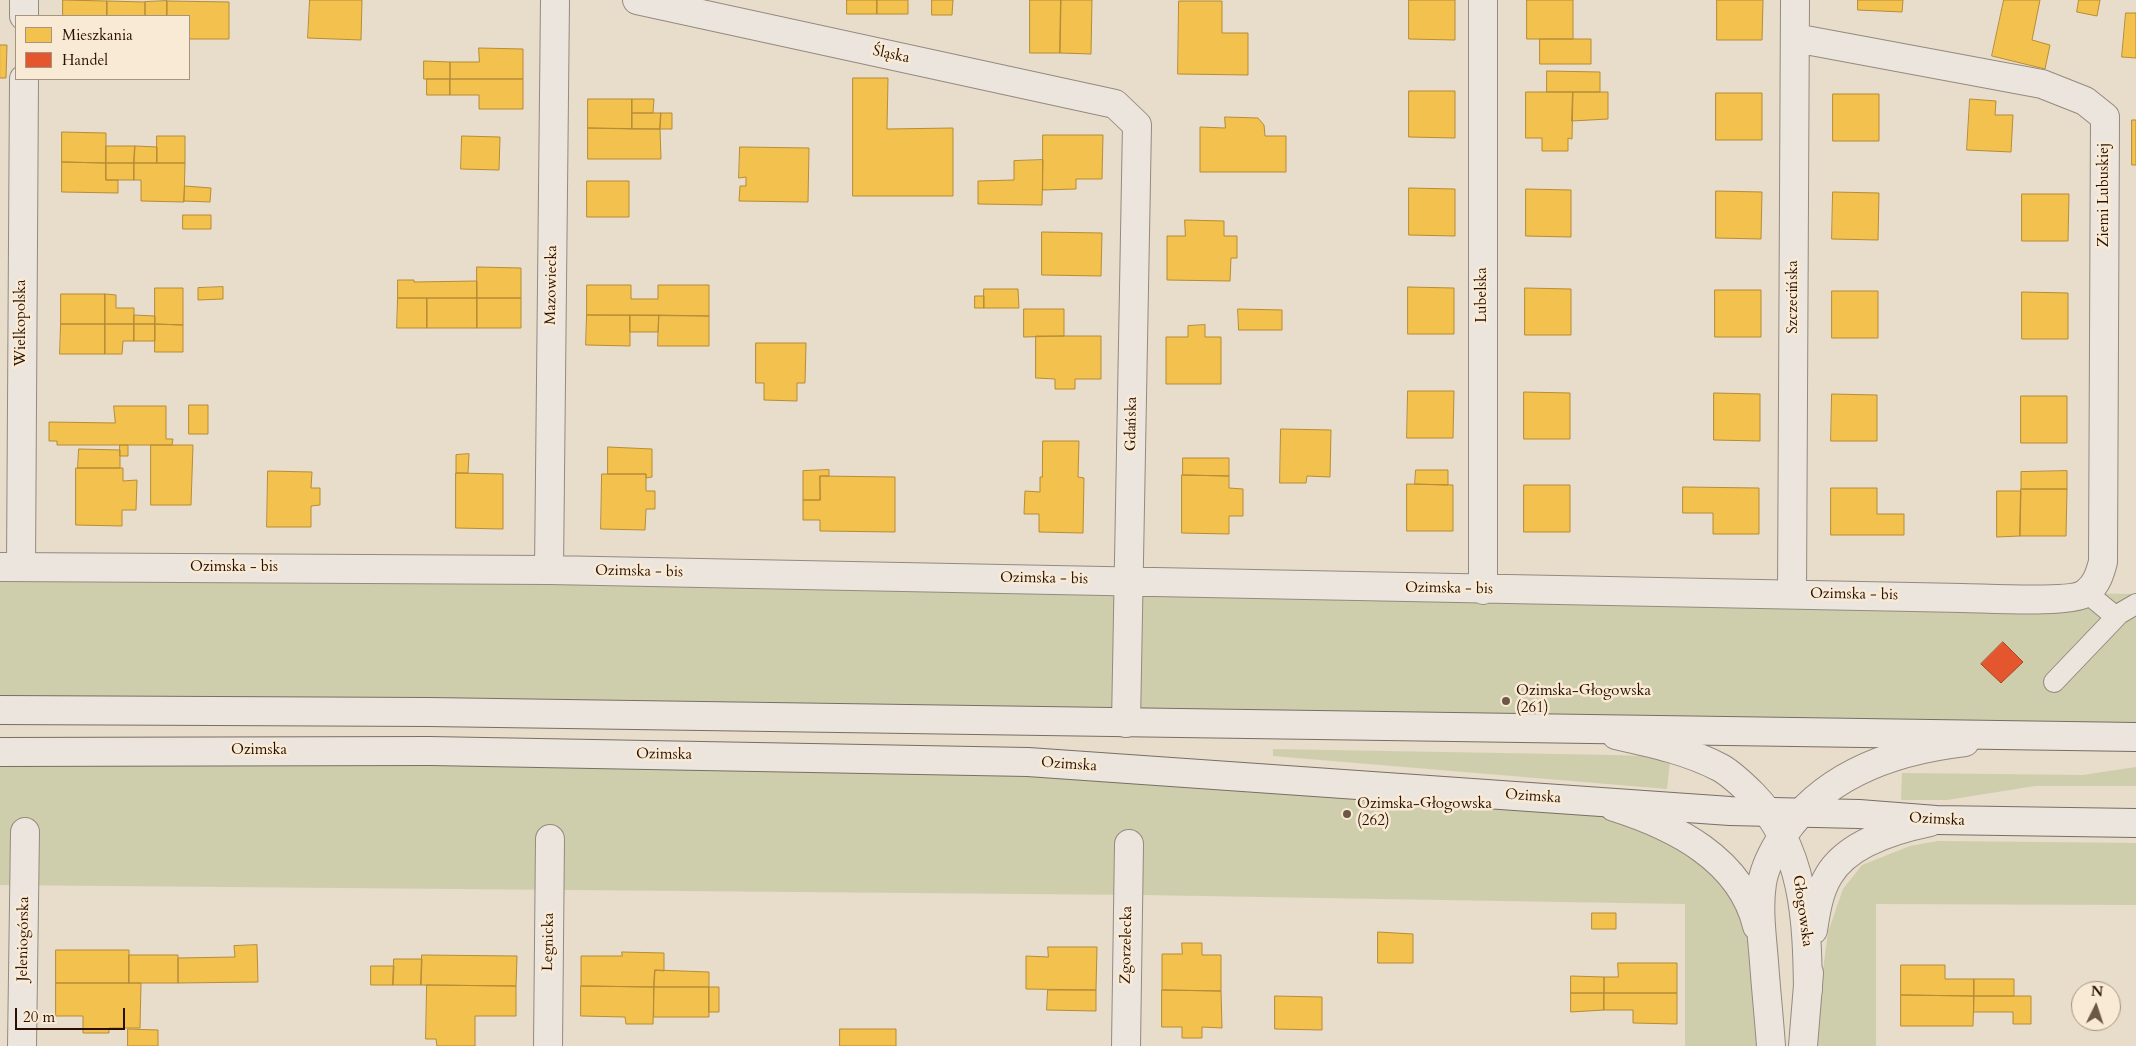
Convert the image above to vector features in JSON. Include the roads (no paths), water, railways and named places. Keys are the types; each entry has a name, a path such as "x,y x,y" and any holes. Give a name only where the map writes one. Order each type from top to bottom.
{"street":[{"path":"24,0 24,15"},
{"name":"Mazowiecka","path":"548,570 555,0"},
{"name":"Śląska","path":"638,0 1115,104 1137,125"},
{"name":"Lubelska","path":"1483,0 1483,590"},
{"name":"Szczecińska","path":"1792,594 1795,0"},
{"name":"Ziemi Lubuskiej","path":"1795,38 2042,84 2085,101 2106,117 2103,562 2100,576 2086,593"},
{"name":"Wielkopolska","path":"10,567 24,80"},
{"name":"Gdańska","path":"1126,723 1137,125"},
{"name":"Ozimska - bis","path":"10,567 548,570 1130,580 1483,590 1962,598 2068,598 2086,593"},
{"path":"0,710 419,712 1577,730 1902,732 2136,737"},
{"name":"Głogowska","path":"1577,730 1652,743 1686,754 1722,769 1745,786 1768,812 1793,857 1806,921 1808,990"},
{"path":"1771,1046 1761,919 1762,882 1766,867 1783,837 1801,814 1837,782 1888,758 1952,744 2061,736"},
{"name":"Ozimska","path":"0,752 430,751 1028,762 1801,814 1859,814 1936,820 2136,823"},
{"path":"1594,801 1662,824 1694,841 1722,865 1732,877 1750,907 1756,923 1763,955"},
{"name":"Głogowska","path":"1803,1046 1812,934 1819,901 1829,875 1834,867 1872,839 1888,832 1936,820"},
{"name":"Jeleniogórska","path":"22,1046 25,832"},
{"name":"Legnicka","path":"548,1046 550,839"},
{"name":"Zgorzelecka","path":"1126,1046 1129,844"}],"lane":[{"path":"2086,593 2116,617"},
{"path":"2054,682 2116,617 2136,604"}],"place":[{"name":"Ozimska-Głogowska (261)","path":"1506,701"},
{"name":"Ozimska-Głogowska (262)","path":"1347,814"}]}
